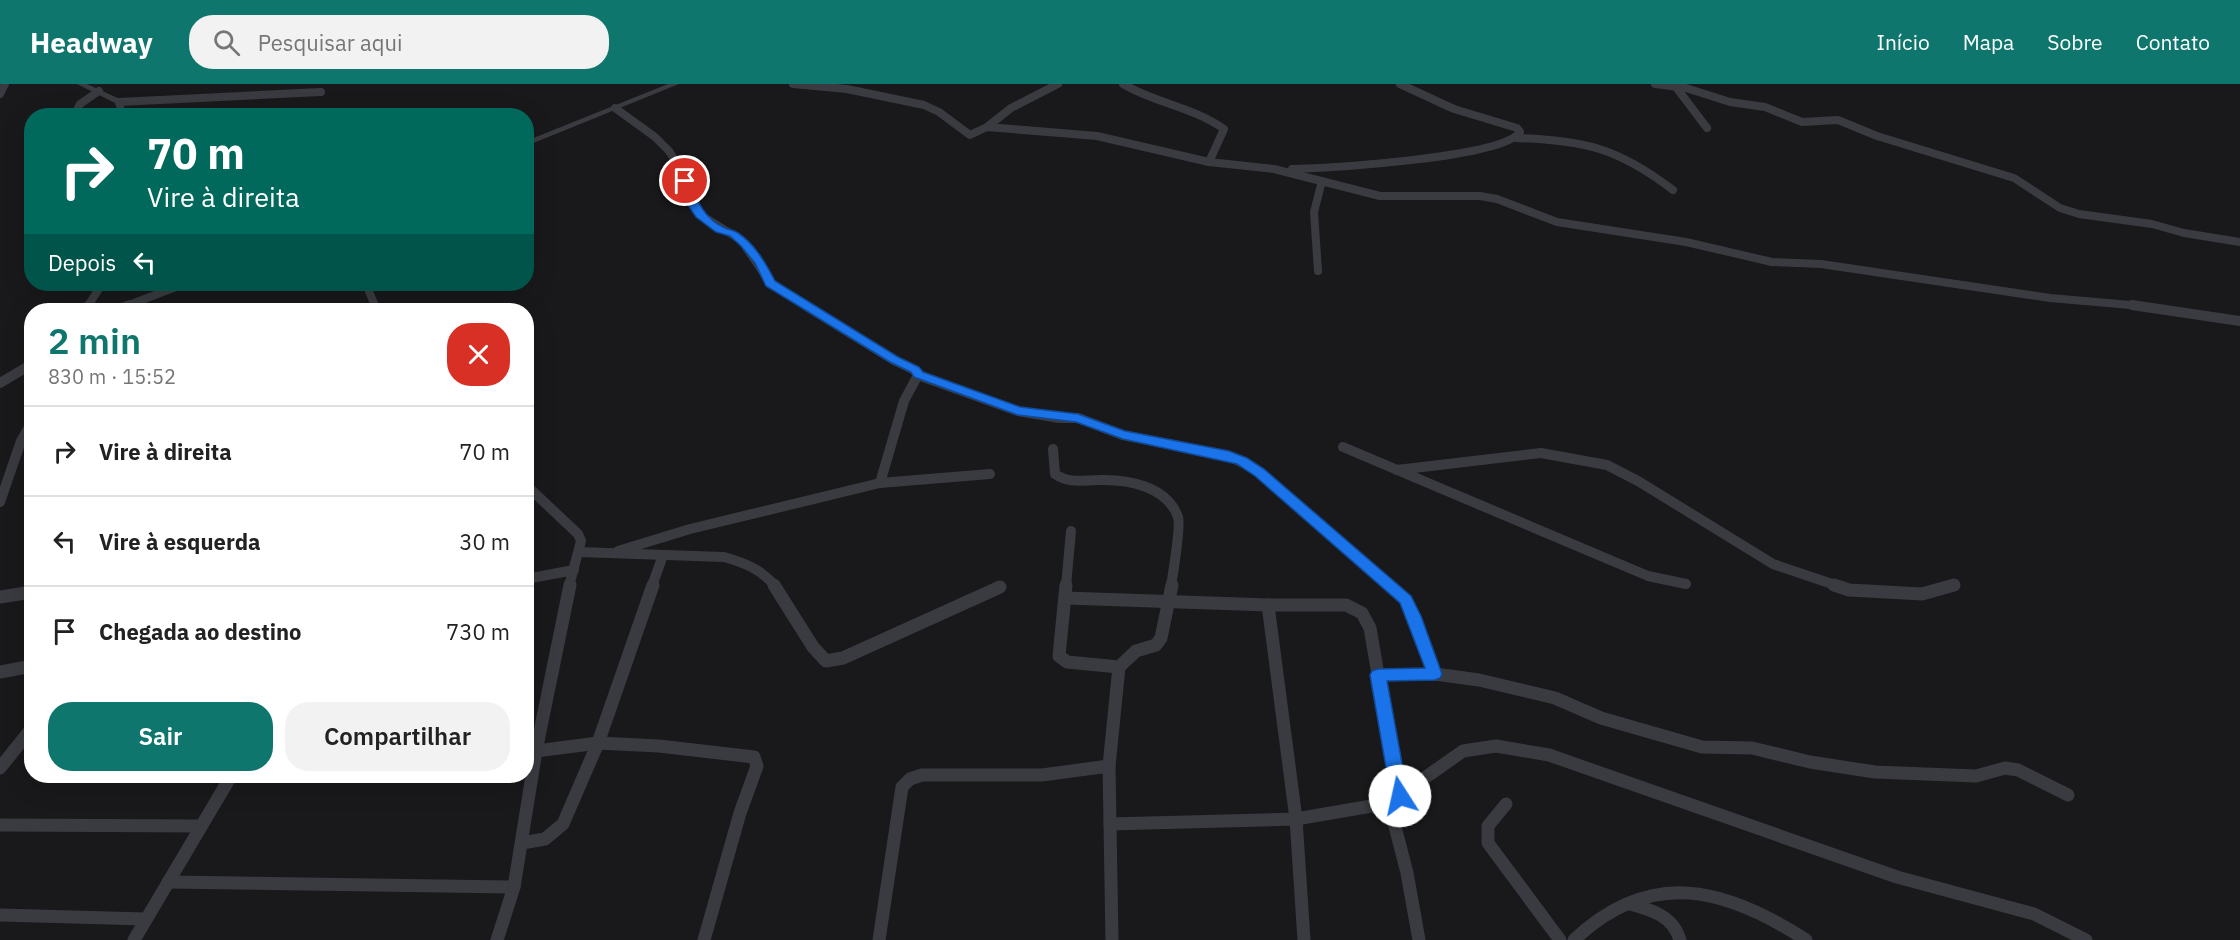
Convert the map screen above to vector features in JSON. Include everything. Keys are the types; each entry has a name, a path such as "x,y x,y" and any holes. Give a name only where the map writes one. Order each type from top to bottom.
{"street":[{"path":"0,94 5,84"},
{"path":"81,84 119,102 228,94 321,92"},
{"path":"534,141 675,84"},
{"path":"793,84 847,89 919,104 939,112 970,135 987,127 1007,110 1058,84"},
{"path":"1123,84 1161,102 1199,115 1224,129 1209,162"},
{"path":"1400,84 1444,106 1517,128 1520,132 1516,138"},
{"path":"1655,84 1698,91 1730,102 1766,106 1794,120 1838,120 1877,136 2014,178 2028,184 2060,208 2079,214 2152,224 2184,233 2240,242"},
{"path":"1676,87 1707,128"},
{"path":"77,108 99,91"},
{"path":"119,102 121,108"},
{"path":"615,108 668,150 680,168 693,205 719,230 733,234 744,244 760,263 770,283 894,360 915,369 918,375 1018,411 1078,418 1123,435 1229,456 1260,472 1406,600 1435,674"},
{"path":"987,127 1096,136 1126,141 1209,162 1274,170 1380,196 1480,196 1497,199 1557,222 1686,242 1772,262 1821,264 2050,298 2114,302 2240,321"},
{"path":"1274,170 1347,169 1406,163 1503,143 1516,138 1593,145 1611,151 1650,172 1673,190"},
{"path":"1318,271 1314,212 1322,181"},
{"path":"134,303 166,291"},
{"path":"0,383 24,369"},
{"path":"880,483 904,401 918,375"},
{"path":"0,502 18,446 24,436"},
{"path":"1343,447 1648,576 1686,584"},
{"path":"1053,449 1055,474 1059,478 1065,481 1127,480 1142,483 1173,508 1178,518 1170,600 1161,638 1156,645 1136,651 1119,668 1109,766 1112,940"},
{"path":"1397,470 1541,453 1572,457 1607,465 1638,481 1773,564 1850,590 1922,594 1954,585"},
{"path":"609,554 690,529 880,483 990,474"},
{"path":"534,499 578,534 581,541 565,602 534,764"},
{"path":"1071,531 1059,656 1067,662 1119,668"},
{"path":"579,552 743,559 770,578 814,647 826,661 843,658 1000,587"},
{"path":"522,843 546,840 555,835 563,824 598,743 663,555"},
{"path":"534,578 574,570"},
{"path":"0,597 24,593"},
{"path":"1066,598 1268,605 1346,605 1358,608 1365,615 1370,628 1394,800 1419,940"},
{"path":"1268,605 1296,819 1304,940"},
{"path":"0,672 24,668"},
{"path":"1378,675 1435,674 1479,680 1555,698 1601,718 1702,747 1752,748 1810,762 1875,772 1976,776 2005,768 2018,770 2068,795"},
{"path":"536,751 598,743 660,746 754,757 756,761 704,940"},
{"path":"0,768 24,744"},
{"path":"1110,824 1296,819 1394,800 1463,751 1496,746 1549,755 1897,877 2034,914 2086,940"},
{"path":"879,940 902,787 907,780 915,775 1042,776 1109,766"},
{"path":"134,940 227,783"},
{"path":"497,940 514,887 531,783"},
{"path":"1506,804 1488,822 1485,831 1488,843 1560,940"},
{"path":"0,825 201,826"},
{"path":"168,882 514,887"},
{"path":"1574,940 1593,921 1629,904 1659,894 1693,891 1721,896 1767,917 1806,940"},
{"path":"1629,904 1659,913 1675,927 1680,940"},
{"path":"0,915 146,919"}],"route":[{"path":"685,181 693,205 700,214 719,230 733,234 744,244 760,263 770,283 832,319 894,360 915,369 918,375 1018,411 1059,418 1078,418 1123,435 1229,456 1260,472 1406,600 1414,616 1435,674 1378,675 1400,796"}]}
